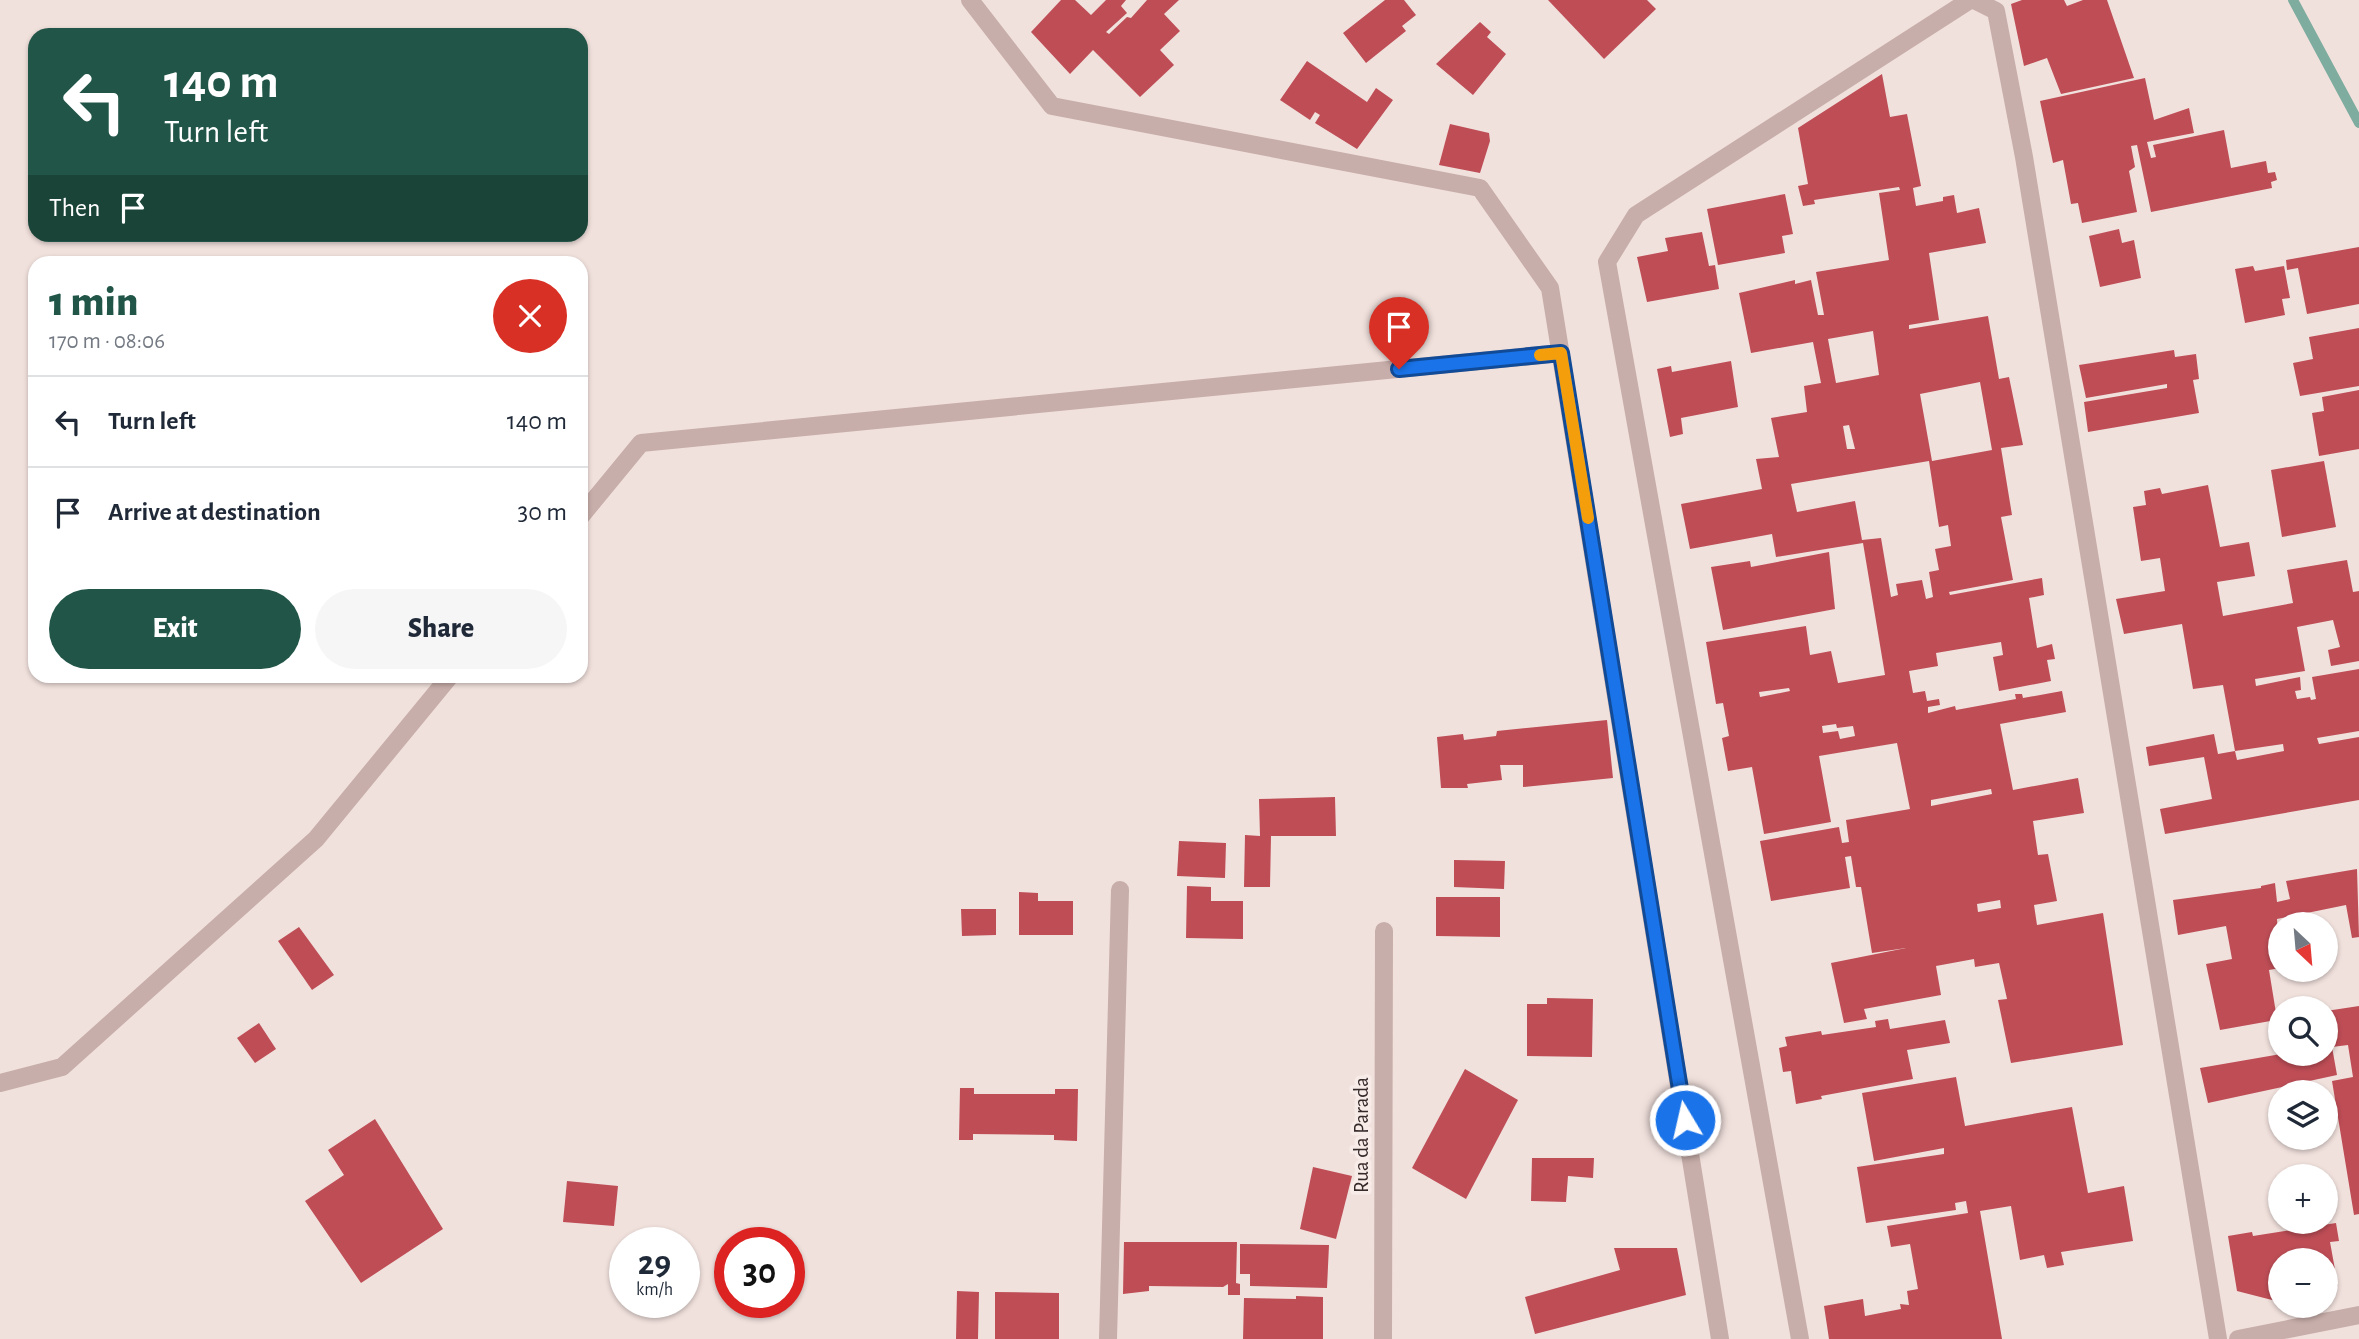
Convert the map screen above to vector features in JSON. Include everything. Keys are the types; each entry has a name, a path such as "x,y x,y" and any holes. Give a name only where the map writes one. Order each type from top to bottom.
{"street":[{"path":"970,0 1052,106 1480,188 1550,288 1720,1339"},
{"path":"1800,1339 1607,262 1636,215 1972,0 1996,12 2024,156 2218,1339"},
{"path":"588,507 641,443 1561,353"},
{"path":"0,1083 62,1068 316,839 444,683"},
{"path":"1108,1339 1119,890"},
{"name":"Rua da Parada","path":"1383,1339 1384,931"},
{"path":"2238,1339 2359,1315"}],"building":[{"path":"1061,0 1075,0 1091,15 1106,0 1126,0 1121,6 1127,13 1106,32 1109,34 1127,17 1131,18 1147,0 1179,0 1164,14 1180,31 1160,50 1174,65 1140,97 1093,50 1070,74 1031,32"},
{"path":"1385,0 1404,0 1416,15 1402,26 1406,31 1366,63 1343,33"},
{"path":"1548,0 1647,0 1656,9 1604,59"},
{"path":"2022,0 2064,0 2067,6 2083,0 2107,0 2134,78 2061,94 2047,58 2024,66 2011,4"},
{"path":"1480,22 1491,32 1487,37 1506,54 1473,95 1436,64"},
{"path":"1307,61 1367,102 1376,88 1393,100 1357,149 1315,123 1320,115 1315,112 1310,120 1280,100"},
{"path":"1882,74 1890,117 1907,114 1921,186 1913,188 1916,206 1943,201 1943,197 1954,195 1957,213 1979,208 1986,243 1929,253 1939,320 1909,325 1909,329 1988,316 1999,379 2009,377 2023,445 2001,448 2012,515 2001,517 2013,580 1949,592 1950,595 2042,578 2044,595 2029,598 2037,648 2052,644 2055,659 2047,660 2051,681 1999,691 1993,657 2003,655 2001,642 1936,653 1938,666 1909,671 1913,693 1925,691 1927,701 1939,699 1940,705 1928,707 1928,713 1955,706 1956,710 2016,699 2015,694 2022,694 2023,698 2062,691 2066,712 2000,724 2013,790 2078,778 2084,813 2033,821 2038,855 2048,854 2057,901 2034,905 2037,925 2103,913 2123,1045 2011,1063 1998,1000 2007,999 1999,963 1975,967 1974,959 1936,966 1941,995 1864,1009 1867,1019 1844,1023 1831,963 1906,948 1872,953 1861,887 1856,887 1851,856 1845,857 1850,888 1771,901 1760,841 1839,827 1842,843 1849,842 1846,820 1910,809 1897,743 1819,756 1831,822 1764,834 1752,767 1728,771 1722,738 1729,736 1723,703 1716,704 1706,642 1806,626 1810,655 1831,651 1838,683 1885,675 1863,543 1776,557 1772,534 1690,549 1681,504 1762,489 1756,459 1779,457 1771,418 1807,412 1804,386 1821,383 1813,342 1751,353 1739,293 1795,280 1795,284 1811,280 1818,315 1824,315 1816,272 1889,260 1879,193 1900,190 1899,187 1814,200 1815,204 1803,206 1798,186 1808,184 1798,128","holes":["1873,331 1879,375 1836,383 1828,339","1980,382 1992,450 1932,461 1920,394","1849,425 1855,449 1847,449 1843,426","1929,461 1939,527 1948,525 1951,546 1935,549 1939,570 1929,572 1933,597 1926,599 1922,580 1896,584 1898,595 1891,597 1881,538 1862,540 1855,501 1797,512 1791,484","1789,688 1790,691 1760,697 1759,692","1836,724 1837,728 1853,726 1855,736 1840,739 1838,731 1823,733 1822,726","1991,789 1992,794 1931,806 1931,800","2000,900 2001,908 1978,912 1977,904"]},
{"path":"2145,78 2154,120 2189,108 2194,133 2147,142 2151,158 2156,157 2153,145 2224,130 2231,168 2266,161 2268,173 2275,172 2277,180 2271,182 2272,188 2151,212 2137,145 2131,146 2135,167 2129,171 2137,212 2082,223 2078,203 2071,204 2063,160 2053,163 2040,101"},
{"path":"1450,124 1489,133 1490,141 1480,173 1439,165"},
{"path":"1785,194 1793,234 1782,236 1785,253 1718,265 1707,209"},
{"path":"2119,229 2122,243 2134,240 2141,278 2100,287 2089,236"},
{"path":"1702,232 1709,266 1715,265 1719,289 1647,302 1637,257 1668,251 1665,238"},
{"path":"2359,247 2359,304 2307,314 2298,268 2287,270 2286,260"},
{"path":"2253,266 2255,271 2284,266 2290,298 2282,299 2285,315 2245,323 2235,269"},
{"path":"2359,328 2359,386 2300,396 2293,363 2313,359 2309,337"},
{"path":"2174,350 2175,357 2196,354 2199,379 2193,380 2199,413 2088,432 2084,402 2167,388 2167,384 2086,398 2079,365"},
{"path":"1731,361 1738,407 1681,418 1683,434 1670,437 1657,369 1671,366 1672,372"},
{"path":"2359,390 2359,449 2319,456 2312,413 2324,411 2322,397"},
{"path":"2324,461 2336,527 2282,537 2271,470"},
{"path":"2208,485 2220,547 2249,542 2255,576 2217,582 2223,616 2293,603 2287,570 2347,560 2353,592 2359,591 2359,661 2331,666 2328,650 2340,647 2333,620 2297,627 2305,671 2255,679 2256,686 2300,677 2301,690 2295,691 2297,699 2310,697 2311,700 2316,699 2312,677 2359,669 2359,731 2317,738 2319,744 2359,737 2359,800 2165,834 2160,809 2212,799 2204,757 2149,766 2146,747 2214,734 2218,754 2235,751 2223,685 2193,689 2182,624 2124,634 2116,599 2165,591 2160,558 2141,561 2133,507 2146,505 2144,491 2160,488 2162,494","holes":["2283,744 2284,751 2237,760 2235,751"]},
{"path":"1829,552 1835,609 1723,630 1711,567 1750,561 1751,567"},
{"path":"1607,720 1613,778 1523,787 1523,765 1500,765 1502,780 1467,784 1468,788 1441,788 1437,737 1463,734 1464,740 1496,736 1497,731"},
{"path":"1335,797 1336,836 1271,836 1270,887 1244,887 1245,835 1260,836 1259,799"},
{"path":"1179,841 1226,843 1225,878 1177,876"},
{"path":"1454,860 1505,861 1504,889 1454,887"},
{"path":"2357,869 2359,937 2352,938 2346,905 2312,912 2268,912 2268,982 2271,982 2273,996 2268,996 2268,1021 2220,1030 2206,964 2232,959 2226,926 2178,935 2173,900 2261,888 2275,883 2277,902 2290,899 2286,881"},
{"path":"1187,886 1211,887 1211,901 1243,901 1243,939 1186,938"},
{"path":"1019,892 1038,893 1038,901 1073,901 1073,935 1019,935"},
{"path":"1436,897 1500,897 1500,937 1436,936"},
{"path":"961,909 996,909 996,935 962,936"},
{"path":"299,927 334,975 312,990 278,941"},
{"path":"1547,998 1593,999 1592,1057 1527,1056 1527,1004 1547,1004"},
{"path":"2359,1006 2359,1214 2354,1215 2338,1118 2337,1080 2353,1077 2348,1045 2338,1046 2338,1009"},
{"path":"1888,1019 1890,1029 1945,1020 1950,1043 1907,1050 1913,1079 1821,1096 1822,1099 1796,1104 1791,1071 1783,1072 1779,1048 1787,1046 1785,1037 1876,1027 1875,1021"},
{"path":"259,1023 276,1049 255,1063 237,1038"},
{"path":"2268,1056 2268,1066 2335,1066 2337,1075 2314,1080 2268,1080 2268,1090 2208,1103 2200,1068"},
{"path":"1465,1069 1518,1100 1466,1199 1412,1168"},
{"path":"1956,1077 1965,1126 2072,1107 2088,1193 2124,1186 2133,1241 2061,1252 2064,1265 2047,1268 2044,1255 2020,1260 2011,1206 1980,1211 2002,1339 1829,1339 1824,1306 1863,1299 1865,1316 1901,1309 1900,1304 1909,1305 1907,1291 1918,1289 1910,1244 1891,1247 1887,1226 1968,1213 1966,1201 1955,1203 1956,1210 1866,1223 1857,1167 1944,1154 1944,1148 1874,1161 1862,1093"},
{"path":"960,1088 974,1088 974,1094 1055,1094 1055,1089 1078,1089 1077,1141 1054,1140 1054,1135 973,1134 973,1140 959,1140"},
{"path":"375,1119 443,1229 361,1283 305,1201 344,1175 328,1150"},
{"path":"1532,1158 1594,1158 1593,1178 1568,1176 1566,1202 1531,1201"},
{"path":"1313,1167 1352,1176 1336,1239 1300,1229"},
{"path":"567,1181 618,1186 614,1226 563,1222"},
{"path":"2252,1232 2253,1236 2338,1234 2339,1241 2330,1242 2331,1248 2268,1248 2268,1299 2237,1291 2228,1236"},
{"path":"1124,1242 1237,1242 1236,1283 1240,1284 1240,1295 1228,1295 1228,1284 1223,1287 1149,1286 1149,1291 1123,1294"},
{"path":"1240,1244 1329,1245 1327,1288 1250,1286 1250,1274 1240,1274"},
{"path":"1614,1248 1677,1248 1686,1295 1535,1334 1525,1297 1620,1270"},
{"path":"957,1291 979,1292 978,1339 956,1339"},
{"path":"995,1292 1059,1293 1059,1339 995,1339"},
{"path":"1296,1296 1323,1297 1323,1339 1243,1339 1244,1298 1296,1299"}],"waterway":[{"path":"2293,0 2359,123"}],"slow traffic":[{"path":"1540,355 1561,353 1588,518"}],"route":[{"path":"1399,369 1561,353 1685,1120"}]}
